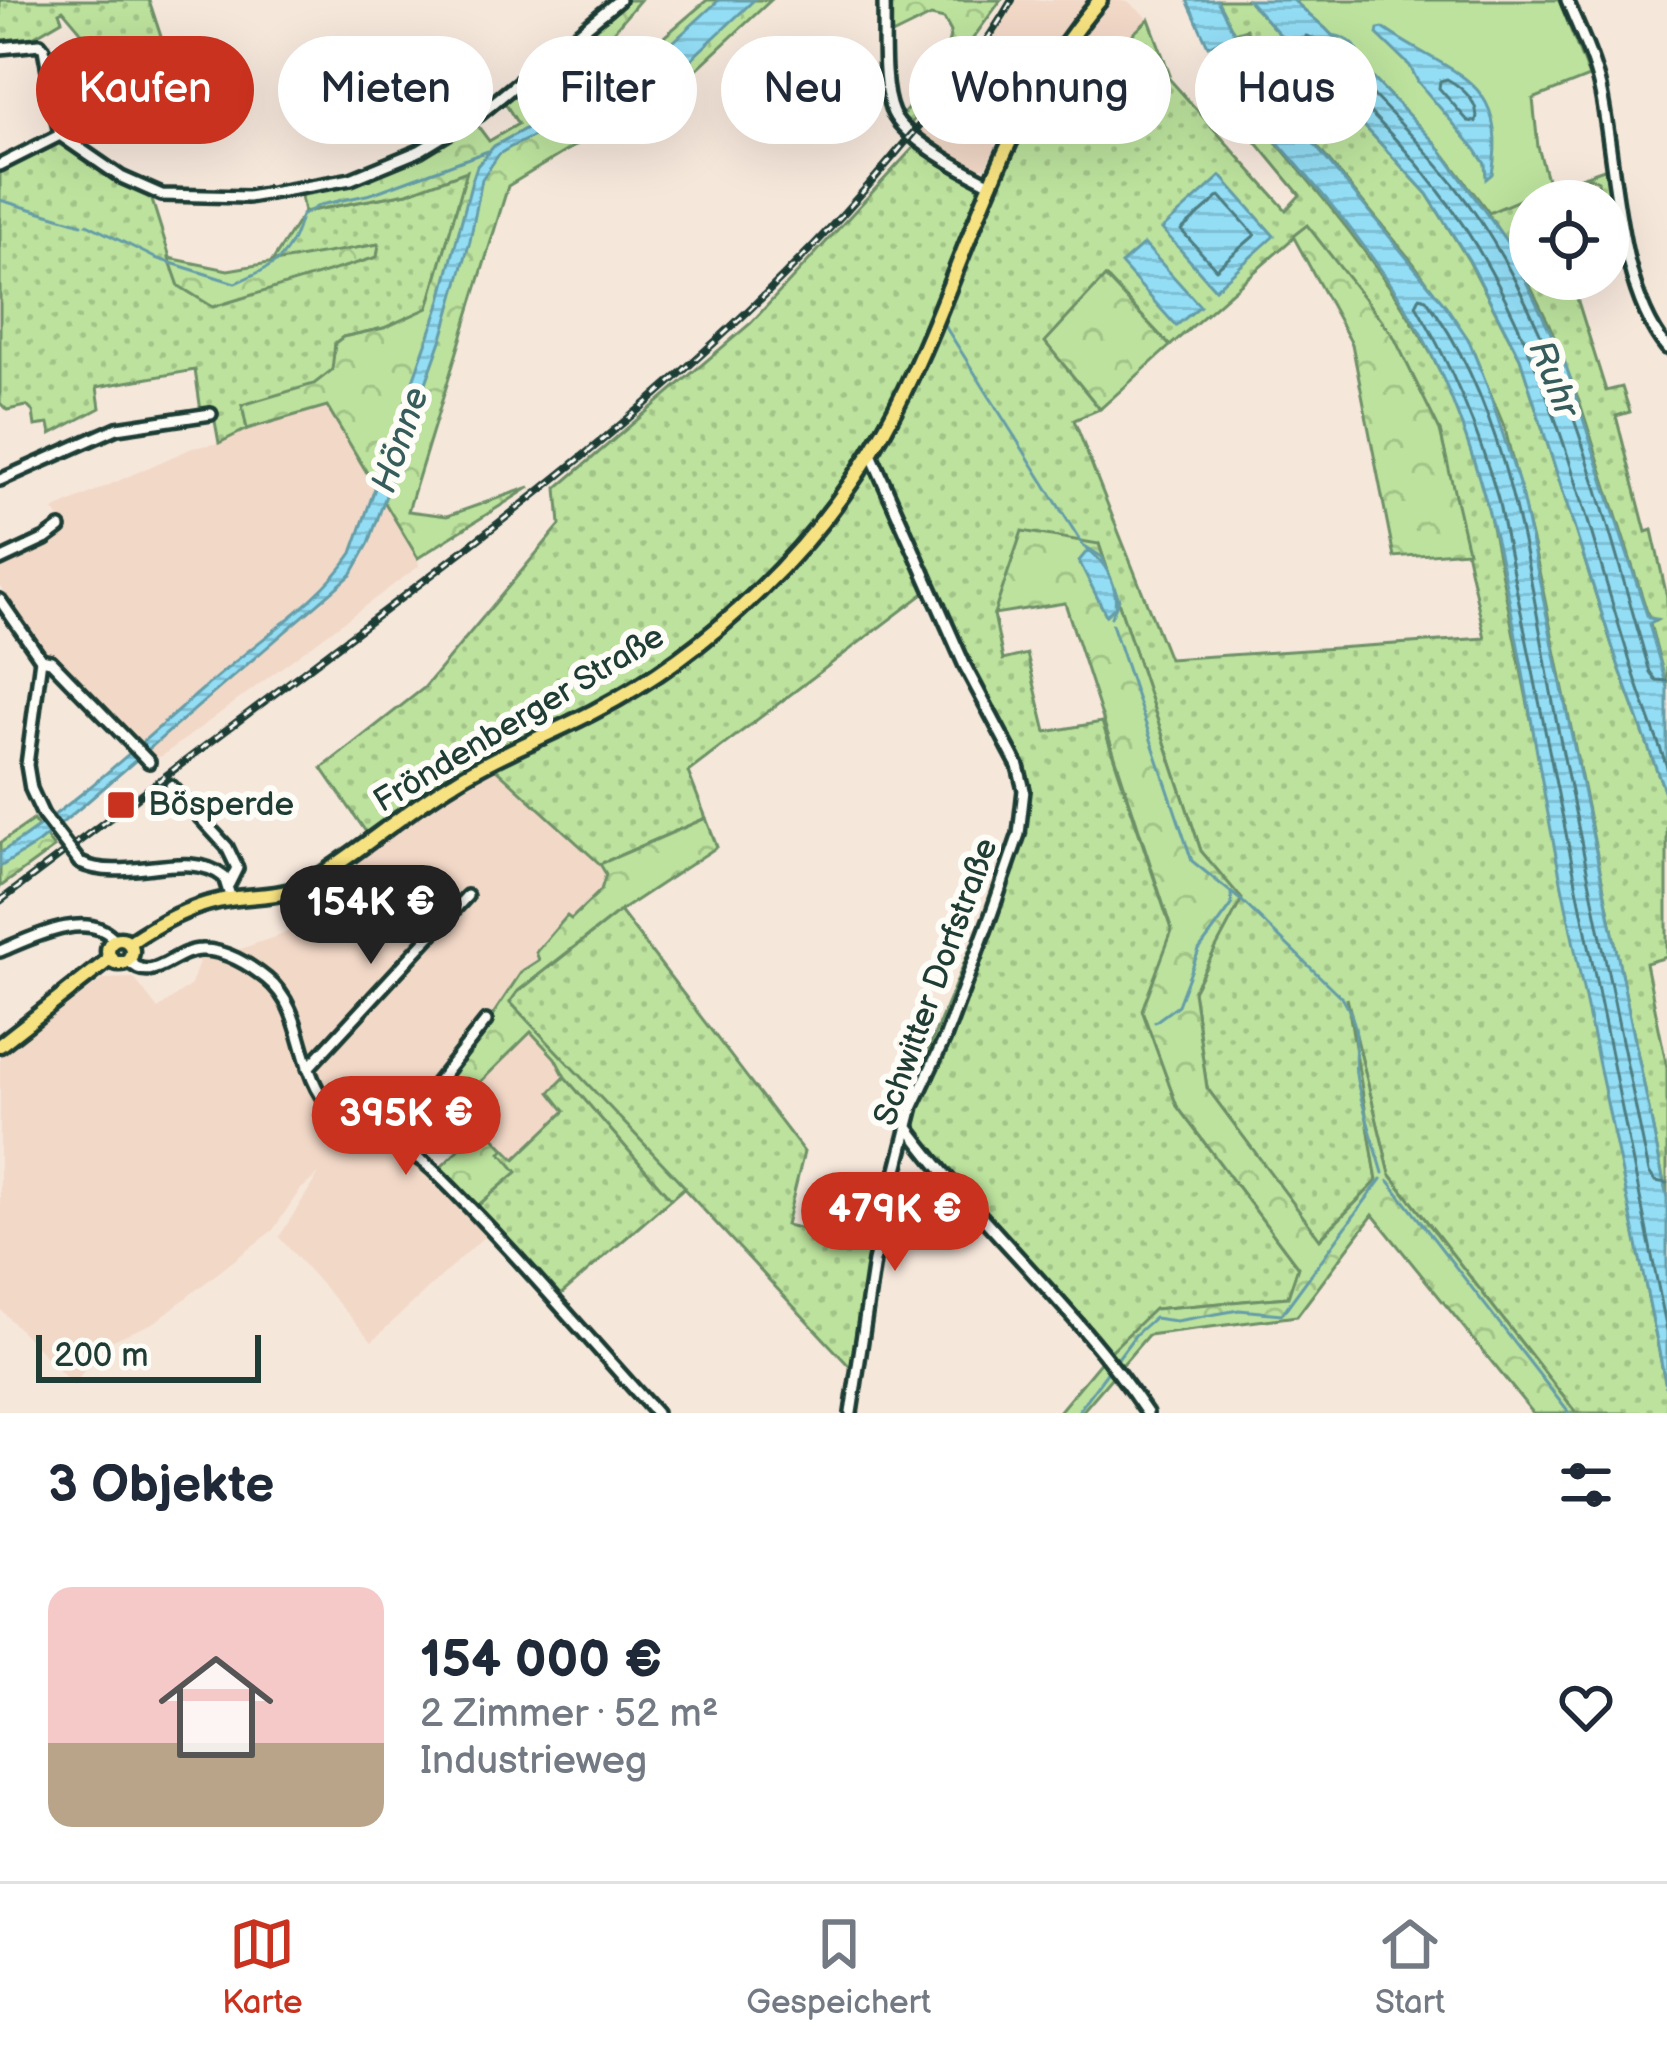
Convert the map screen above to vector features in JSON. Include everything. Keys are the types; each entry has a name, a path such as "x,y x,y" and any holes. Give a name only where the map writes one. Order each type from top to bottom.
{"main road":[{"name":"Fröndenberger Straße","path":"122,942 230,892 278,896 304,886 458,779 595,712 666,667 773,575 832,508 871,454 938,319 991,184 1037,85 1100,0"},
{"path":"122,942 132,953 128,960 117,962 109,948 122,942"},
{"path":"0,1045 111,958"}],"street":[{"path":"73,144 121,177 162,195 248,197 351,178 419,152 480,114 620,0"},
{"path":"884,0 895,118 958,166 991,184"},
{"path":"1567,0 1600,86 1629,258 1651,324 1667,349"},
{"path":"0,47 36,44"},
{"path":"0,165 42,144"},
{"path":"0,480 117,428 211,414"},
{"name":"Schwitter Dorfstraße","path":"851,1413 874,1261 918,1093 945,1038 1012,854 1024,790 1018,766 965,666 871,454"},
{"path":"0,560 60,528"},
{"path":"0,600 40,659 51,662 147,759"},
{"path":"40,659 27,765 31,789 43,815 80,863 114,872 198,864 219,872 230,892"},
{"path":"171,786 227,847 237,868 230,892"},
{"path":"308,1068 467,896"},
{"path":"0,951 86,925 101,927 122,942"},
{"path":"128,960 139,970 149,971 182,953 209,950 257,971 284,997 308,1068 334,1111 429,1166 656,1413"},
{"path":"391,1142 486,1021"},
{"path":"909,1129 965,1201 1113,1364 1148,1413"}],"shaded area":[{"path":"1016,0 1087,0 1060,36 989,36"},
{"path":"1110,0 1129,2 1149,19 1132,36 1080,35"},
{"path":"932,144 997,144 986,166 977,169"},
{"path":"327,405 419,566 162,756 152,758 43,649 0,586 0,565 54,541 63,524 53,510 192,448"},
{"path":"494,767 606,874 601,890 571,920 397,1140 333,1100 289,995 263,968 232,952 286,933 293,918 292,899 330,879 456,786"},
{"path":"201,956 249,972 269,988 290,1022 311,1089 333,1115 417,1163 487,1234 372,1341 279,1237 319,1174 300,1190 273,1230 155,1322 113,1340 94,1355 74,1386 0,1309 0,1056 103,979 134,978 158,1009 191,985"},
{"path":"531,1032 565,1077 550,1093 566,1110 514,1159 460,1103"}],"green space":[{"path":"0,0 149,0 161,36 85,36 63,10 59,12 62,20 26,41 0,44"},
{"path":"625,0 640,0 609,36 584,36"},
{"path":"707,0 771,0 732,36 721,36 721,46 697,69 697,36 665,36"},
{"path":"889,0 1001,0 975,36 950,36 944,19 931,16 892,35"},
{"path":"1217,0 1248,0 1281,36 1249,36 1246,29 1234,33"},
{"path":"1293,0 1559,0 1589,77 1533,99 1547,180 1509,180 1509,204 1489,213 1437,145 1377,82 1377,36 1333,36"},
{"path":"1149,19 1155,36 1131,36"},
{"path":"1171,81 1195,108 1195,144 1227,144 1286,210 1300,195 1258,144 1277,144 1364,251 1440,371 1487,502 1667,1391 1667,1413 1576,1413 1390,1174 1352,1020 1377,1181 1319,1239 1207,1088 1193,991 1241,899 1201,851 1099,544 994,614 1003,660 1027,654 1046,732 1102,722 1172,932 1143,1011 1177,1106 1298,1267 1288,1297 1155,1309 1103,1359 912,1143 919,1109 909,1096 1016,838 1024,794 1017,767 931,588 688,772 706,818 600,864 494,767 611,708 782,575 852,493 895,424 1019,144 1171,144","holes":["1307,226 1440,431 1485,638 1169,659 1074,420 1100,409 1046,342 1106,277 1170,346"]},
{"path":"517,89 517,122 503,100"},
{"path":"1385,92 1509,197 1509,248 1475,193"},
{"path":"517,125 517,144 578,144 508,186 408,511 447,516 530,487 418,558 327,406 247,429 242,405 314,384 332,370 335,343 343,337 384,328 428,308 467,171 407,193 304,212 300,191 349,181 426,144 493,144 493,139"},
{"path":"1377,140 1427,194 1469,261 1520,358 1618,664 1667,798 1667,957 1646,963 1667,1068 1667,1198 1538,566 1505,429 1468,339 1414,264 1315,144 1377,144"},
{"path":"46,144 69,144 151,197 179,286 378,244 287,262 273,260 304,212 407,193 468,169 428,308 384,328 343,337 335,343 333,366 322,380 289,395 242,405 247,429 219,443 213,410 201,411 195,370 97,387 100,408 51,434 49,424 35,426 27,406 7,410 0,403 0,169"},
{"path":"916,145 983,189 894,393 821,510 775,564 660,665 587,709 446,779 366,832 322,768 424,688 560,525 557,488 751,323"},
{"path":"1607,168 1609,180 1596,180 1587,176 1588,180 1572,180"},
{"path":"1307,225 1393,335 1440,431 1468,551 1394,557 1352,344 1293,236"},
{"path":"379,244 377,257 213,307 179,286 169,258 228,270"},
{"path":"1105,277 1170,346 1100,409 1045,342"},
{"path":"1537,300 1578,300 1606,391 1622,387 1630,412 1616,416 1646,532 1652,530 1667,597 1667,687 1650,624 1657,620 1649,618 1580,403"},
{"path":"1022,531 1099,544 1201,851 1242,899 1193,991 1207,1088 1320,1239 1377,1181 1347,998 1390,1174 1576,1413 1533,1413 1373,1215 1297,1316 1148,1335 1081,1413 1058,1413 1154,1309 1288,1297 1298,1267 1177,1106 1142,1010 1172,931 1065,603 994,614"},
{"path":"706,818 717,847 620,911 510,1002 685,1187 671,1199 531,1032 460,1102 505,1149 501,1153 517,1172 475,1208 438,1170 474,1135 430,1095 480,1034 522,971 539,960 536,952 567,916 571,919 601,890 606,874 600,864"},
{"path":"33,820 54,848 0,887 0,843"},
{"path":"620,911 804,1152 786,1225 873,1244 852,1369 510,1002"},
{"path":"565,1077 671,1199 558,1297 475,1208 516,1172 500,1153 505,1149 515,1159 565,1111 550,1092"}],"water":[{"path":"719,0 754,0 697,54 697,36 680,36"},
{"path":"1187,0 1217,0 1234,33 1203,36"},
{"path":"1248,0 1293,0 1333,36 1281,36"},
{"path":"1383,28 1450,68 1482,96 1492,116 1495,141 1492,174 1486,179 1485,164 1475,149 1410,66 1377,34"},
{"name":"Ruhr","path":"1377,82 1437,145 1507,242 1509,300 1535,300 1564,360 1648,618 1656,619 1649,624 1667,687 1667,798 1618,664 1520,358 1469,260 1427,194 1377,140"},
{"name":"Hönne","path":"517,133 517,144 499,154 482,179 443,335 369,543 351,575 38,843 0,867 0,853 90,787 295,613 352,553 439,307 477,166 494,146"},
{"path":"1279,144 1314,144 1446,306 1468,339 1520,487 1667,1198 1667,1391 1565,900 1508,593 1478,476 1459,419 1417,326 1371,256"},
{"path":"1221,176 1274,236 1215,289 1162,229"},
{"path":"1144,244 1200,306 1176,326 1121,264"},
{"path":"1088,550 1113,582 1115,607 1106,615 1079,561"}],"waterway":[{"path":"87,224 155,258 235,283 278,260 292,243 301,216 320,205 371,194 488,151"},
{"path":"0,200 82,224"},
{"path":"945,326 1083,545 1102,557 1119,599 1111,617"},
{"path":"1112,624 1192,861 1243,902 1343,999 1350,1012 1356,1032 1357,1081 1383,1173"},
{"path":"1155,1022 1178,1005 1199,950 1232,905 1231,894"},
{"path":"1077,1413 1136,1334 1154,1318 1176,1321 1239,1310 1282,1314 1381,1179"},
{"path":"1389,1181 1569,1413"}],"railway":[{"path":"0,901 519,507 714,343 891,159 971,62 1012,0"}],"place":[{"name":"Bösperde","path":"121,805"}]}
